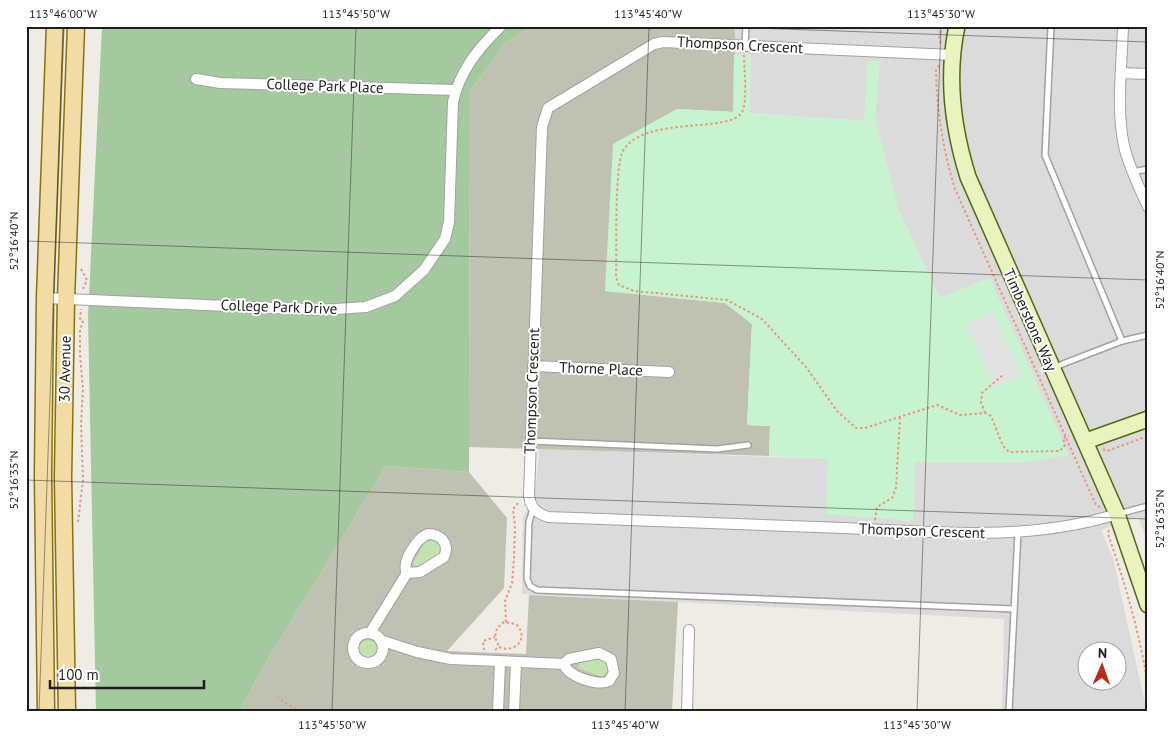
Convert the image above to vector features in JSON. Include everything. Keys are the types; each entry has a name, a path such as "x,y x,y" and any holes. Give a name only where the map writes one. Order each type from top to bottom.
{"main road":[{"name":"30 Avenue","path":"46,712 43,475 45,298 55,26"},
{"name":"30 Avenue","path":"67,712 63,477 74,299 76,26"}],"street":[{"name":"College Park Drive","path":"45,298 321,310 366,306 395,296 424,270 445,239 449,222 455,90 461,74 473,56 501,26"},
{"name":"Timberstone Way","path":"957,26 953,55 953,107 960,151 968,178 1086,441 1143,575 1148,605"},
{"path":"1124,26 1122,134 1132,172 1148,207"},
{"name":"Thompson Crescent","path":"953,55 745,50 664,42 654,44 556,101 545,112 542,127 529,495 533,508 548,517 960,533 1018,532 1073,526 1117,514"},
{"path":"1122,73 1148,74"},
{"name":"College Park Place","path":"196,79 220,83 455,90"},
{"name":"Thorne Place","path":"533,366 669,372"},
{"path":"1086,441 1148,419"},
{"path":"370,633 408,573"},
{"path":"687,712 689,630"},
{"path":"380,640 382,650 378,659 369,663 359,660 353,652 354,642 360,635 370,633 380,640 435,657 516,663 564,664 569,659 602,654 611,659 614,673 609,681 597,683 569,672 564,664"},
{"path":"498,712 500,662"},
{"path":"514,712 516,663"}],"lane":[{"path":"745,50 746,26"},
{"path":"1051,26 1045,155 1122,341"},
{"path":"1132,172 1148,169"},
{"path":"1052,368 1122,341 1148,335"},
{"path":"531,442 717,449 748,445"},
{"path":"1117,514 1148,506"},
{"path":"533,508 529,522 527,578 530,586 537,590 1014,609"},
{"path":"1009,712 1018,532"}],"path":[{"path":"941,26 939,39 941,43"},
{"path":"745,50 744,109 741,115 736,119 702,125 662,128 639,138 623,151 618,170 616,277 619,285 634,291 732,302 766,322 806,367 837,411 851,426 856,428 866,428 938,405 960,415 985,413 991,416 1003,446 1010,452 1060,451 1065,445 1063,438 1072,435"},
{"path":"78,527 83,480 81,428 83,384 74,299 87,280 82,272 80,262"},
{"path":"985,413 981,402 982,393 1003,375"},
{"path":"874,530 877,507 892,498 896,488 900,416"},
{"path":"1102,449 1107,451 1148,436"},
{"path":"506,622 505,601 512,583 514,558 516,525 513,508 518,503"},
{"path":"1109,529 1108,534 1130,601 1148,686"},
{"path":"499,647 495,637 497,628 506,622"},
{"path":"495,637 483,641 482,647 489,652 499,647 506,649 515,647 522,639 518,626 506,622"},
{"path":"277,697 300,712"}],"shaded area":[{"path":"531,26 735,26 734,112 677,109 606,291 725,303 752,324 747,425 770,426 769,456 469,447 470,91 504,44"},
{"path":"735,26 1148,26 1148,543 1138,517 1101,530 1113,558 1147,712 1002,712 1004,619 522,594 523,517 536,486 539,449 828,459 913,520 915,462 1023,463 990,278 940,298 899,211 875,120 879,62 868,61 864,121 749,113 751,55 734,55"},
{"path":"993,312 1022,376 994,387 966,324"},
{"path":"386,466 469,472 507,518 504,588 447,651 526,654 529,595 678,602 672,712 239,712 262,669"}],"green space":[{"path":"102,26 531,26 504,44 470,91 469,472 386,466 262,669 239,712 96,712 88,317"},
{"path":"734,55 751,55 749,113 864,121 868,61 880,62 875,120 899,211 940,298 990,278 1069,455 1023,463 915,462 913,521 826,514 828,459 769,456 770,426 747,425 752,324 725,303 605,291 613,144 677,109 733,112"},
{"path":"432,540 441,546 438,555 419,567 414,566 413,563 425,542"},
{"path":"368,640 376,645 377,649 372,657 368,658 360,653 359,649 364,641"},
{"path":"601,659 608,663 609,671 602,677 578,668 580,663"}]}
